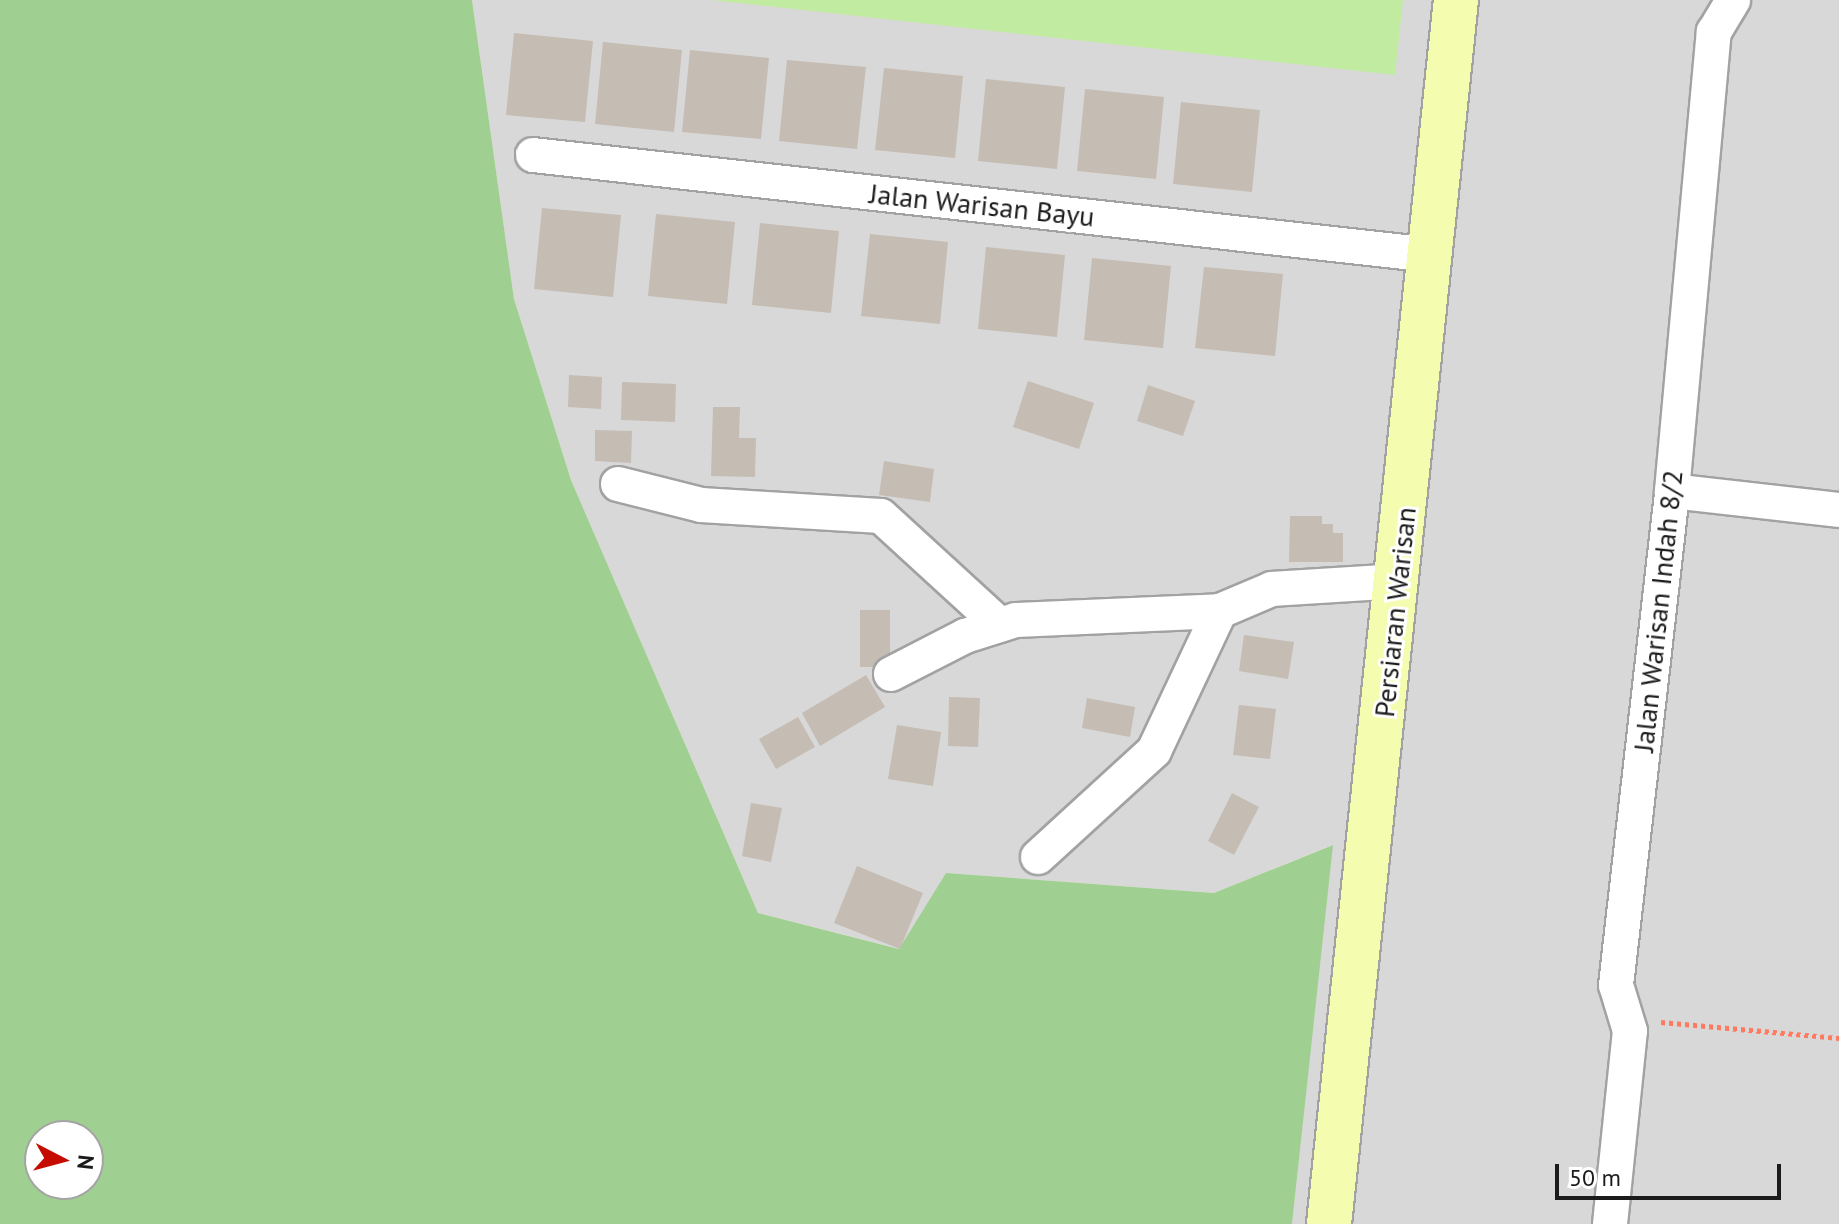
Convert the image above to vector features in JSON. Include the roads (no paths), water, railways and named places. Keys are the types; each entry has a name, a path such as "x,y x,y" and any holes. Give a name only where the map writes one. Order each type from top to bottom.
{"main road":[{"name":"Persiaran Warisan","path":"1329,1224 1399,581 1456,0"}],"street":[{"name":"Jalan Warisan Indah 8/2","path":"1610,1224 1630,1031 1616,985 1672,491 1714,32 1733,0"},
{"name":"Jalan Warisan Bayu","path":"533,155 1431,255"},
{"path":"618,484 701,505 881,516 1000,625"},
{"path":"1672,491 1839,510"},
{"path":"891,674 965,636 1000,625 1220,611 1272,589 1399,581"},
{"path":"1038,857 1154,751 1220,611"}]}
